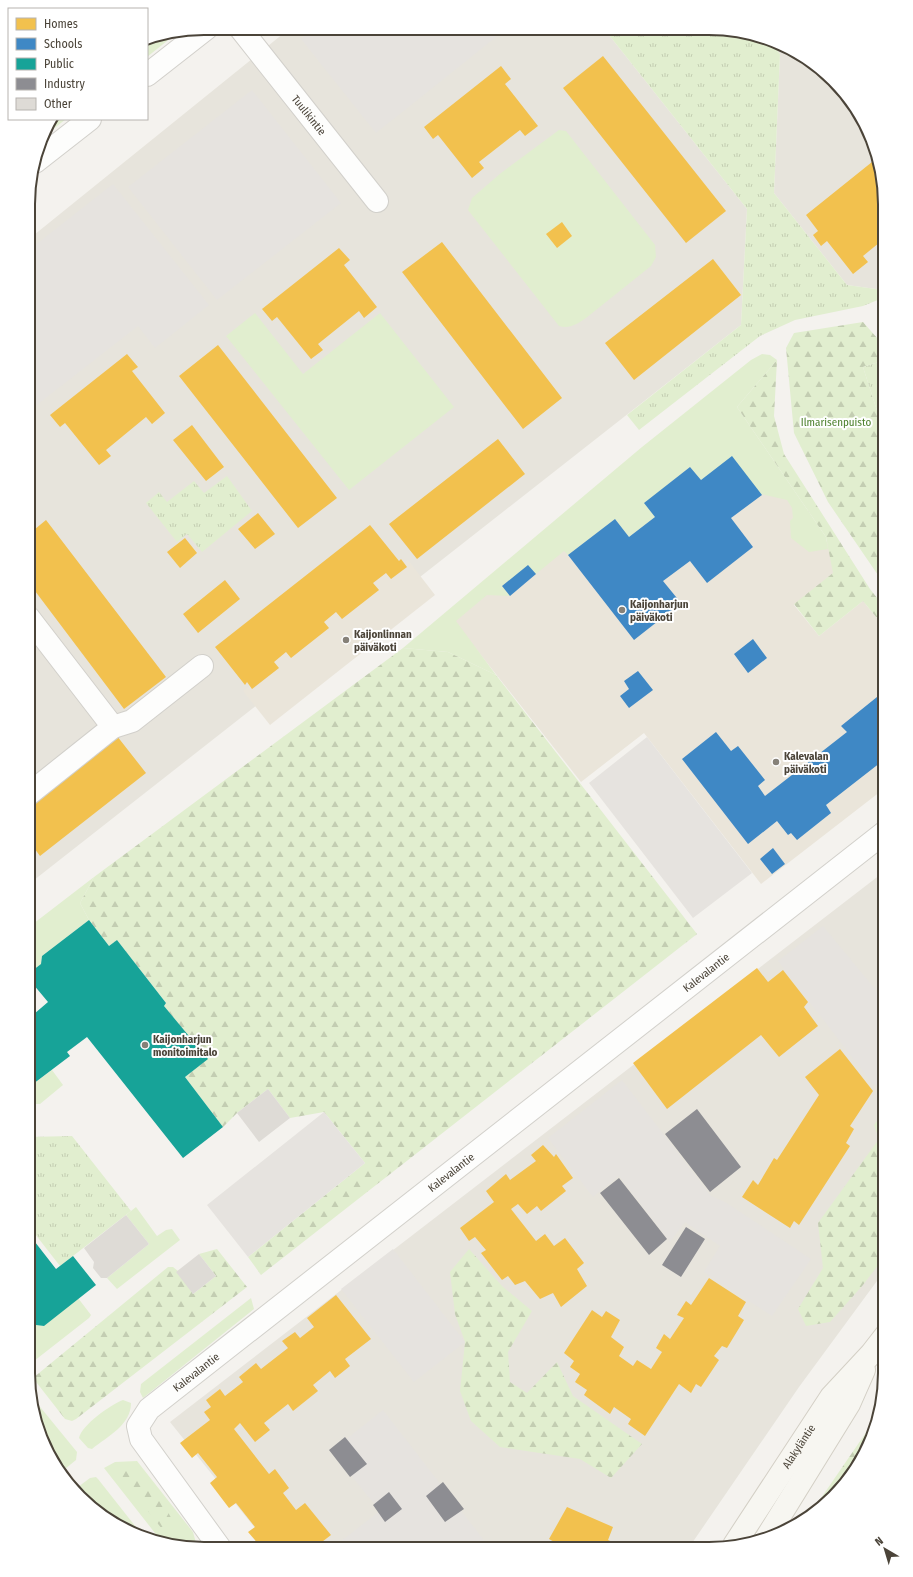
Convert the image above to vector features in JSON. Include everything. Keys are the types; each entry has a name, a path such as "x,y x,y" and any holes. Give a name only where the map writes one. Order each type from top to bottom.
{"main road":[{"name":"Alakyläntie","path":"737,1540 831,1397 878,1345"},
{"name":"Alakyläntie","path":"771,1530 849,1404 871,1354"}],"street":[{"path":"148,74 198,35"},
{"name":"Tuulikintie","path":"246,35 377,201"},
{"path":"42,157 89,120"},
{"path":"35,626 113,727"},
{"path":"35,789 113,727 132,721 202,666"},
{"name":"Kalevalantie","path":"216,1542 141,1439 138,1426 149,1409 878,837"}],"shaded area":[{"path":"282,35 609,35 747,209 741,325 35,879 35,234"},
{"path":"306,35 499,35 376,133 301,39"},
{"path":"776,49 803,63 829,84 850,110 861,129 869,149 877,182 878,289 847,285 774,193 780,54"},
{"path":"252,90 341,203 217,300 128,187"},
{"path":"113,184 209,305 155,348 138,326 35,406 35,245"},
{"name":"Kaijonharjun päiväkoti","path":"671,446 762,457 844,565 794,605 819,636 863,601 878,619 878,793 761,884 644,733 581,782 451,617"},
{"name":"Kaijonlinnan päiväkoti","path":"408,560 435,595 270,725 243,691 250,686 253,689 279,668 274,662 286,652 291,658 329,628 324,622 336,612 342,619 378,590 373,583 386,573 392,579 407,567 404,563"},
{"path":"647,737 752,873 693,918 589,783"},
{"path":"878,876 878,1280 799,1387 693,1542 266,1542 170,1422"},
{"path":"823,926 878,993 878,1086 872,1083 778,961"},
{"path":"622,1080 711,1196 725,1202 811,1259 772,1316 704,1272 720,1246 685,1222 670,1242 619,1176 593,1197 548,1138"},
{"path":"324,1112 365,1163 248,1257 207,1205"},
{"path":"393,1249 465,1342 414,1382 341,1289"},
{"path":"383,1410 485,1542 340,1542 380,1511 331,1451"},
{"path":"59,1459 87,1496 77,1485"}],"green space":[{"path":"609,35 720,35 742,38 776,49 780,54 774,193 847,285 878,289 878,300 863,306 795,320 760,336 639,430 627,415 741,325 747,209"},
{"path":"171,38 148,56 148,44"},
{"path":"57,120 65,120 51,130"},
{"path":"559,130 566,131 655,245 656,257 651,266 586,318 567,327 559,326 468,210 472,198 501,173"},
{"path":"255,313 303,374 380,313 454,407 349,490 226,336"},
{"name":"Ilmarisenpuisto","path":"863,322 878,339 878,362 863,367 878,414 878,575 828,502 794,433 786,348 794,333"},
{"path":"762,354 770,355 777,360 737,407 826,537 828,549 809,552 791,538 790,521 793,518 792,508 787,500 701,480 690,467 645,503 655,517 629,537 615,519 568,555 564,551 536,574 528,566 502,586 510,596 487,595 456,621 496,675 448,652 403,648 642,447 751,360"},
{"path":"777,360 774,416 784,454 870,589 878,599 878,619 863,601 819,636 794,604 833,573 826,537 737,407"},
{"path":"878,362 878,414 863,367"},
{"path":"227,476 252,511 202,552 187,534 177,542 146,503 159,492 167,502 194,481 204,493"},
{"path":"403,648 448,652 496,675 697,934 261,1275 248,1257 365,1163 324,1112 290,1118 268,1089 237,1113 223,1127 185,1077 207,1059 164,1006 166,1003 117,940 109,946 89,920 80,903 94,877"},
{"path":"94,877 80,903 89,920 42,956 41,964 35,969 35,922"},
{"path":"52,1070 63,1085 40,1104 35,1104 35,1083"},
{"path":"878,1120 878,1136 874,1125"},
{"path":"72,1136 131,1211 60,1266 35,1234 35,1137"},
{"path":"878,1140 878,1265 863,1285 830,1322 806,1326 798,1309 823,1268 818,1223"},
{"path":"136,1207 157,1236 166,1230 172,1229 180,1240 117,1289 107,1278 149,1244 126,1215"},
{"path":"217,1249 247,1287 76,1419 72,1421 65,1419 35,1381 35,1376 168,1267 173,1267 178,1271 193,1294 216,1276 199,1254"},
{"path":"469,1249 502,1286 532,1311 508,1352 510,1382 527,1393 557,1362 573,1396 642,1444 611,1478 580,1459 500,1447 471,1421 460,1391 465,1342 455,1314 450,1272"},
{"path":"78,1298 91,1315 35,1360 35,1325 44,1326"},
{"path":"251,1298 254,1309 143,1398 140,1392 141,1384"},
{"path":"123,1400 131,1403 130,1411 123,1424 92,1449 88,1448 79,1438 85,1427 111,1406"},
{"path":"38,1404 77,1452 76,1460 65,1469 63,1467 52,1448 44,1428"},
{"path":"869,1428 861,1448 850,1467 829,1493 818,1502"},
{"path":"137,1461 193,1532 196,1542 182,1541 157,1535 104,1468 115,1462"},
{"path":"134,1468 157,1492 175,1525 170,1529 162,1529 122,1478 123,1469"},
{"path":"96,1477 98,1479 137,1528 110,1514 84,1493 78,1487 90,1478"}],"building: Homes":[{"path":"603,56 726,211 686,243 563,88"},
{"path":"501,66 511,79 505,84 538,126 525,136 520,130 479,162 484,168 472,178 438,135 433,139 424,127"},
{"path":"872,162 873,163 878,193 878,244 863,256 868,262 853,274 827,241 821,246 813,235 818,231 806,215"},
{"path":"562,222 572,236 557,248 546,234"},
{"path":"442,242 562,398 523,429 402,272"},
{"path":"339,248 350,260 344,265 377,307 364,318 359,311 318,344 323,350 311,359 277,317 272,321 262,309"},
{"path":"713,259 741,295 634,380 605,343"},
{"path":"218,345 337,498 298,528 179,376"},
{"path":"127,354 138,367 132,371 165,413 152,424 146,417 106,450 111,456 99,465 65,423 60,427 50,415"},
{"path":"192,425 224,467 206,481 173,440"},
{"path":"498,439 525,474 417,559 389,524"},
{"path":"258,513 275,534 255,549 238,529"},
{"path":"46,520 166,677 124,709 35,591 35,529"},
{"name":"Kaijonlinnan päiväkoti","path":"370,525 399,561 401,559 407,567 391,579 386,573 373,583 379,590 342,619 336,612 324,622 329,628 291,658 286,652 274,662 279,668 252,689 247,682 245,685 215,647"},
{"path":"185,538 197,553 180,568 167,552"},
{"path":"225,580 240,599 198,633 183,614"},
{"path":"117,736 146,773 40,856 35,849 35,799"},
{"path":"757,968 768,982 783,970 808,1002 804,1007 818,1026 779,1057 761,1035 667,1109 633,1063"},
{"path":"840,1049 873,1091 850,1126 854,1129 846,1143 850,1146 799,1225 794,1221 790,1228 742,1197 753,1180 758,1185 774,1158 777,1160 819,1095 805,1077"},
{"path":"543,1145 554,1157 556,1154 573,1178 562,1186 566,1191 541,1211 537,1206 527,1214 518,1204 511,1209 536,1241 545,1234 554,1246 565,1238 584,1263 577,1269 587,1286 561,1307 553,1293 540,1299 525,1281 515,1285 508,1276 502,1280 481,1253 486,1250 475,1237 469,1241 460,1228 494,1202 486,1191 506,1174 510,1180 536,1161 531,1155"},
{"path":"709,1278 746,1302 738,1316 744,1320 727,1348 722,1346 714,1356 719,1360 701,1387 696,1384 691,1393 679,1384 645,1436 628,1424 631,1419 614,1407 610,1414 584,1395 587,1390 575,1382 580,1374 570,1367 574,1361 564,1353 592,1310 602,1317 606,1311 620,1320 611,1337 624,1347 619,1356 633,1366 637,1360 651,1369 662,1352 656,1348 664,1334 670,1339 684,1318 677,1315 686,1301 691,1305"},
{"path":"336,1295 371,1339 345,1359 350,1366 335,1378 330,1371 313,1385 318,1391 293,1411 288,1404 264,1423 270,1430 255,1442 240,1423 234,1429 269,1474 275,1469 289,1488 283,1493 296,1510 305,1503 331,1535 322,1542 257,1542 248,1532 255,1527 236,1503 229,1508 210,1483 217,1477 198,1453 192,1458 180,1443 210,1420 204,1412 211,1407 206,1400 220,1389 225,1396 243,1382 239,1377 256,1363 261,1369 288,1348 282,1341 295,1332 300,1338 314,1327 307,1318"},
{"path":"567,1507 613,1527 608,1540 613,1542 554,1542 549,1539"}],"building: Schools":[{"path":"732,456 762,495 731,518 753,547 707,583 690,561 663,581 681,603 634,640 568,555 615,519 629,537 655,517 644,503 690,467 701,480"},
{"path":"528,565 536,574 510,596 502,586"},
{"path":"753,639 767,658 748,673 734,654"},
{"path":"638,671 653,690 629,708 620,696 629,689 624,681"},
{"path":"877,697 878,764 826,805 831,813 797,840 791,833 788,835 777,821 748,844 682,759 716,732 731,751 738,746 765,780 758,786 765,796 847,732 841,726"},
{"path":"773,848 785,864 772,874 760,859"}],"building: Public":[{"name":"Kaijonharjun monitoimitalo","path":"89,920 109,946 117,940 166,1003 164,1006 208,1059 185,1077 223,1127 183,1158 87,1037 67,1052 70,1056 35,1082 35,1013 48,1002 35,986 35,969 41,964 42,956"},
{"path":"35,1242 56,1269 73,1256 96,1285 44,1326 35,1325"}],"building: Industry":[{"path":"697,1109 741,1167 710,1192 665,1134"},
{"path":"619,1178 667,1239 649,1255 600,1193"},
{"path":"686,1227 705,1239 681,1277 662,1265"},
{"path":"345,1437 367,1464 350,1477 329,1450"},
{"path":"443,1482 464,1509 445,1522 426,1496"},
{"path":"389,1492 402,1509 385,1522 373,1505"}],"building: Other":[{"path":"268,1089 290,1118 259,1142 237,1113"},
{"path":"126,1215 149,1244 107,1278 101,1278 93,1268 94,1262 84,1248"},
{"path":"199,1254 216,1276 193,1294 176,1272"}],"place":[{"name":"Kaijonharjun päiväkoti","path":"622,610"},
{"name":"Kaijonlinnan päiväkoti","path":"346,640"},
{"name":"Kalevalan päiväkoti","path":"776,762"},
{"name":"Kaijonharjun monitoimitalo","path":"145,1045"}]}
